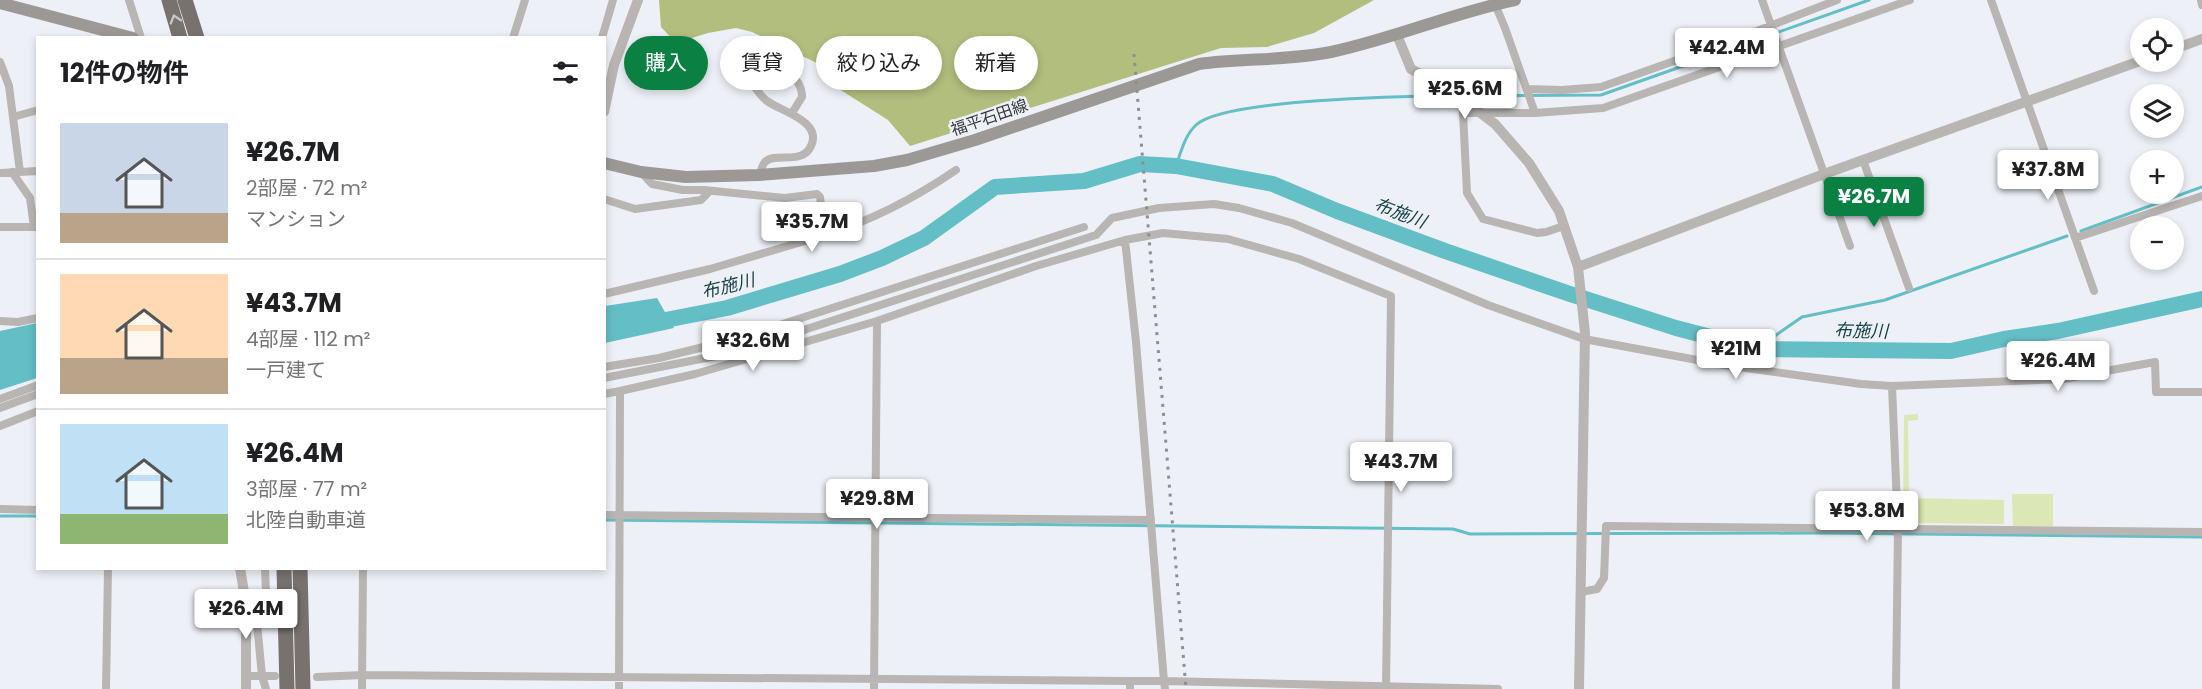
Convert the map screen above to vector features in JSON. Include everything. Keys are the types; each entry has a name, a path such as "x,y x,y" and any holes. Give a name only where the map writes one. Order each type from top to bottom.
{"highway":[{"path":"169,0 179,36"},
{"path":"185,0 196,36"},
{"path":"284,570 288,689"},
{"path":"300,570 303,689"}],"main road":[{"name":"福平石田線","path":"606,163 641,172 686,177 845,170 907,160 975,140 1199,64 1230,60 1278,59 1329,52 1515,0"},
{"path":"0,3 101,33 120,36"}],"street":[{"path":"129,0 140,36"},
{"path":"514,36 525,0"},
{"path":"603,36 613,0"},
{"path":"606,103 614,65 638,0"},
{"path":"1762,0 1850,246"},
{"path":"1527,89 1562,90 1601,87 1837,0"},
{"path":"1564,226 1537,233 1483,219 1467,193 1463,113 1534,113 1603,108 1910,0"},
{"path":"1991,0 2094,291"},
{"path":"2201,0 2202,5"},
{"path":"1495,4 1534,113"},
{"path":"1396,35 1411,69 1453,93 1495,124 1529,163 1559,211 1578,267 1584,336 1579,689"},
{"path":"2184,46 2202,39"},
{"path":"759,175 764,162 796,157 806,153 812,145 813,134 807,125 792,113 766,101 756,89 749,79 750,67 755,61 780,68 800,83 802,97 792,113"},
{"path":"0,62 9,86 16,172 30,198 36,226 0,227"},
{"path":"1578,267 1824,174 2130,66"},
{"path":"13,117 36,111"},
{"path":"1863,160 1909,288"},
{"path":"606,294 721,266 858,224 901,205 956,170"},
{"path":"0,173 36,171"},
{"path":"641,172 652,184 683,190 784,198 817,194 820,197 825,235"},
{"path":"606,200 635,209 701,200 707,194 704,190"},
{"path":"2075,238 2202,196"},
{"path":"606,378 736,352 1096,234 1112,218 1159,208 1214,204 1239,208 1292,224 1488,305 1584,336 1724,365 1861,384 1892,386 2063,379 2155,362 2156,392 2202,392"},
{"path":"606,367 659,358 736,339 1084,227"},
{"path":"606,394 705,372 876,321 1036,266 1125,240 1163,233 1228,239 1299,259 1390,296 1386,687"},
{"path":"1125,240 1136,342 1164,685"},
{"path":"0,321 18,322 36,318"},
{"path":"874,684 876,321"},
{"path":"1892,386 1898,529 1896,689"},
{"path":"0,399 36,387"},
{"path":"619,689 620,391"},
{"path":"0,408 36,395"},
{"path":"0,426 36,412"},
{"path":"0,509 36,510"},
{"path":"606,515 1151,520"},
{"path":"1581,592 1597,589 1604,578 1606,526 2202,532"},
{"path":"106,689 108,570"},
{"path":"241,570 251,603 266,689"},
{"path":"251,603 266,593 264,570"},
{"path":"362,689 363,570"},
{"path":"246,689 251,603"},
{"path":"247,676 274,676"},
{"path":"316,676 619,676 874,684 1498,689"}],"green space":[{"path":"659,0 1374,0 1314,33 1267,47 1221,48 910,146 888,120 841,90 942,90 942,36 816,36 816,63 804,57 804,36 760,36 736,28 698,36 669,36 661,27"},
{"path":"1918,414 1918,420 1908,421 1909,498 2004,500 2004,524 1909,523 1903,517 1904,415"},
{"path":"2012,494 2053,494 2053,526 2013,526"}],"water":[{"path":"657,298 674,328 606,343 606,306"},
{"path":"36,323 36,378 0,390 0,331"}],"waterway":[{"path":"1464,96 1601,95 1869,0"},
{"path":"1176,166 1192,129 1213,116 1277,104 1452,96"},
{"name":"布施川","path":"606,332 727,308 840,274 882,258 924,238 995,187 1084,181 1140,164 1176,166 1273,184 1337,211 1570,294 1676,328 1756,349 1951,351 2004,339 2058,331 2202,299"},
{"path":"2081,231 2202,187"},
{"path":"1756,349 1802,317 1885,300 2067,236"},
{"path":"0,516 36,516"},
{"path":"606,520 1453,529 1470,534 1823,533 2202,537"}],"railway":[{"path":"1134,54 1186,689"}]}
